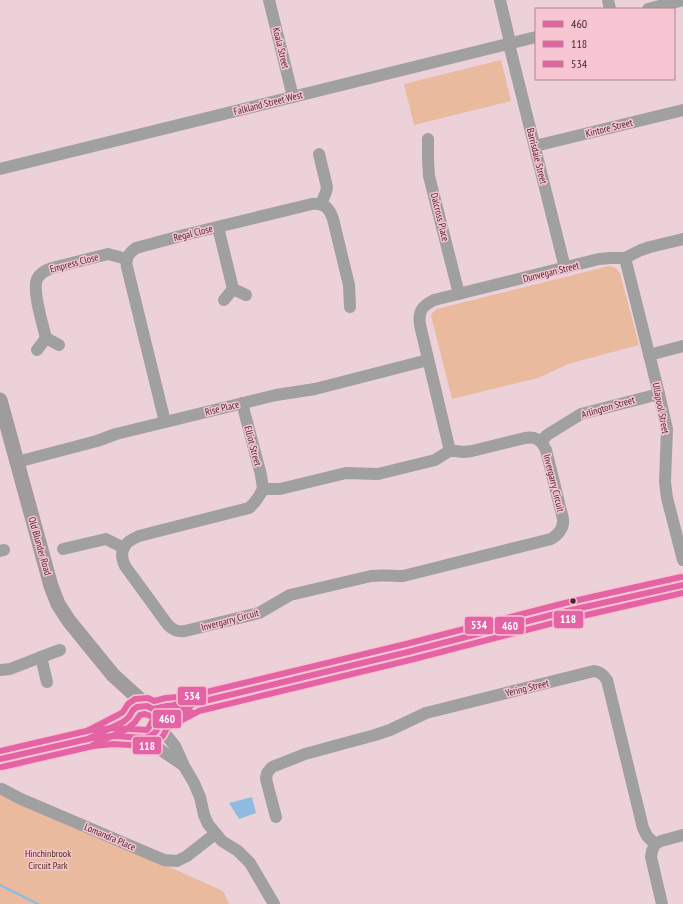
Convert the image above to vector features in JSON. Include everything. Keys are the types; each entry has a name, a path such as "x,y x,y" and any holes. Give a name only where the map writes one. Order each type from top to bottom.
{"main road":[{"name":"Old Blunder Road","path":"0,400 51,586 58,604 69,621 113,675 150,708"},
{"path":"92,738 112,728 137,707 150,708 196,703 408,652 567,611 683,584"},
{"name":"Old Blunder Road","path":"113,675 125,699 129,715"},
{"path":"159,725 175,714 196,703"},
{"path":"0,759 92,738 114,736 150,737 157,731 159,718 157,713 150,708"},
{"path":"129,715 128,727 131,732 143,738"}],"street":[{"name":"Koala Street","path":"269,0 293,96"},
{"name":"Barrisdale Street","path":"500,0 509,38 509,44 565,268"},
{"path":"652,8 683,0"},
{"name":"Falkland Street West","path":"0,169 535,37"},
{"name":"Kintore Street","path":"535,146 683,110"},
{"name":"Dalcross Place","path":"428,138 429,176 459,294"},
{"path":"319,154 327,187 321,204 329,210 332,218 349,285 350,307"},
{"name":"Regal Close","path":"127,259 136,248 312,204 321,204"},
{"path":"218,227 233,289"},
{"name":"Dunvegan Street","path":"428,360 419,317 421,310 426,304 434,300 605,258 625,258 650,247 683,239"},
{"name":"Empress Close","path":"46,338 36,294 37,280 40,275 52,268 108,254 127,259"},
{"name":"Ullapool Street","path":"625,258 667,429 665,482 683,560"},
{"path":"127,259 126,267 165,422"},
{"path":"233,289 246,295"},
{"path":"224,300 233,289"},
{"path":"37,350 46,338 59,345"},
{"path":"649,355 683,346"},
{"path":"428,360 450,451"},
{"name":"Rise Place","path":"17,462 97,441 116,434 276,395 315,389 428,360"},
{"name":"Arlington Street","path":"541,442 547,435 581,414 659,394"},
{"name":"Elliot Street","path":"242,403 261,475 263,489"},
{"name":"Invergarry Circuit","path":"124,548 122,559 125,566 172,630 180,632 259,613 290,595 370,576 403,576 552,539 561,531 563,524 546,450 541,442 530,437 472,451 450,451 435,460 378,474 346,473 280,489 263,489"},
{"path":"63,549 106,539 124,548 128,541 139,536 249,508 259,497 263,489"},
{"path":"0,670 10,669 60,650"},
{"path":"41,657 47,682"},
{"name":"Yering Street","path":"276,817 266,779 267,773 272,767 305,754 390,730 426,713 594,671 602,674 607,680 643,828 647,836 655,844"},
{"path":"159,725 175,746 194,783 208,824 222,841 238,851 250,864 274,904"},
{"path":"143,738 184,766"},
{"name":"Lomandra Place","path":"2,789 21,799 164,860 176,861 188,856 215,834"},
{"path":"662,904 651,857 652,851 655,844 683,835"}],"green space":[{"path":"501,60 511,101 414,125 404,84"},
{"path":"609,266 615,268 620,273 639,345 568,364 538,378 452,399 431,316 433,312 437,309"},
{"name":"Hinchinbrook Circuit Park","path":"0,783 2,789 223,891 229,904 0,904"}],"water":[{"path":"252,797 256,813 239,819 229,803"}],"waterway":[{"path":"0,885 38,904"}],"transit line":[{"name":"534","path":"0,751 91,730 114,728 147,730 155,717 194,695 406,644 565,603 681,577"},
{"name":"460","path":"0,759 92,738 114,736 145,738 155,733 160,723 196,703 408,652 567,611 683,585"},
{"name":"118","path":"2,767 93,746 114,744 152,745 163,736 167,728 199,711 410,660 569,619 683,593"},
{"name":"534","path":"87,731 123,712 128,704 135,699 148,698 154,701 166,698 189,696"},
{"name":"460","path":"90,738 123,722 137,707 147,706 153,709 190,704"},
{"name":"118","path":"93,745 127,729 140,715 145,714 153,717 191,712"}]}
